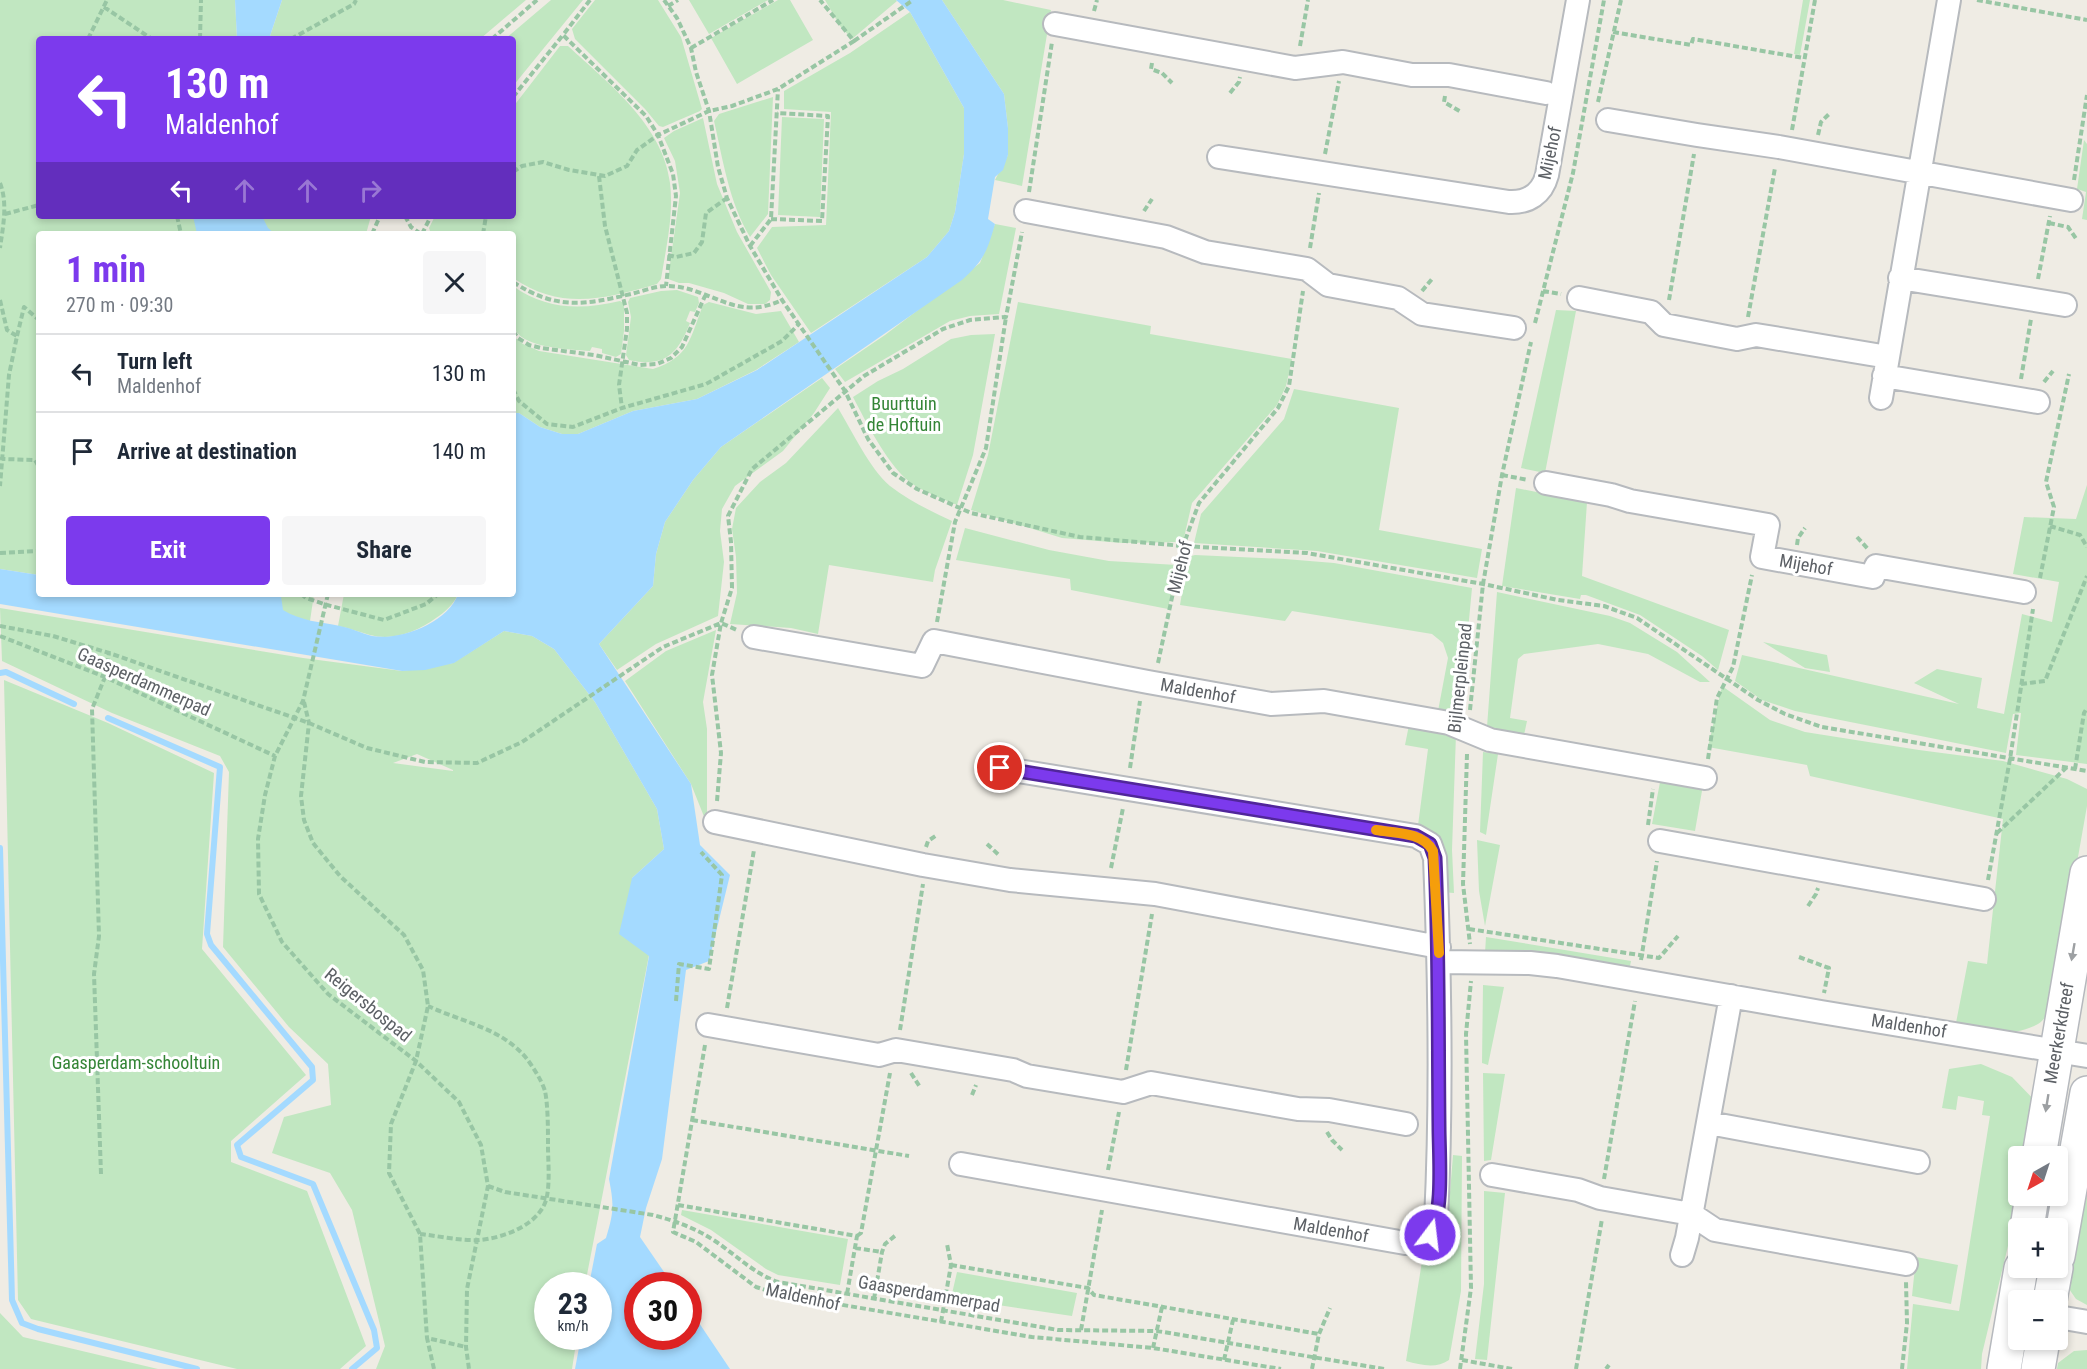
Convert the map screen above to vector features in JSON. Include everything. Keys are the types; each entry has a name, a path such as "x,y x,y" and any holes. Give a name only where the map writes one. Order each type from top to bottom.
{"street":[{"name":"Mijehof","path":"1219,157 1509,202 1522,201 1534,196 1543,187 1547,175 1578,0"},
{"path":"1884,377 1948,0"},
{"path":"1055,24 1295,68 1343,62 1412,75 1449,75 1546,93"},
{"path":"1603,113 1697,135 1784,148 2071,200"},
{"path":"1026,211 1166,237 1206,252 1307,269 1328,285 1398,298 1422,314 1514,328"},
{"path":"1900,278 2065,305"},
{"path":"1579,298 1651,312 1664,325 1737,339 1756,335 1884,377 2038,402"},
{"name":"Mijehof","path":"1546,483 1611,495 1630,501 1767,525 1762,556 1874,577 1876,566 2030,594"},
{"path":"754,637 922,666 934,641"},
{"name":"Maldenhof","path":"934,641 1271,704 1324,701 1449,723 1491,740 1705,778"},
{"name":"Maldenhof","path":"961,1164 1396,1242 1414,1244 1424,1240 1430,1235 1436,1220 1440,1155 1439,954 1435,858 1430,844 1423,839 1000,768"},
{"name":"Maldenhof","path":"715,822 923,865 1010,880 1155,894 1471,962 1557,966 2087,1056"},
{"path":"1660,841 1984,899"},
{"name":"Meerkerkdreef","path":"2041,1146 2055,1050 2087,873"},
{"path":"1682,1255 1709,1123 1731,996"},
{"path":"716,1027 879,1055 896,1050 1123,1092 1151,1083 1298,1109 1329,1110 1407,1124"},
{"path":"2065,1218 2087,1093"},
{"path":"1709,1123 1918,1162"},
{"path":"1492,1175 1578,1190 1600,1198 1691,1214 1715,1230 1906,1264"},
{"path":"2068,1319 2087,1322"},
{"path":"2004,1369 2008,1350"},
{"path":"2038,1369 2041,1350"}],"path":[{"path":"89,36 107,0"},
{"path":"200,36 201,0"},
{"path":"296,36 354,4 356,0"},
{"path":"495,36 537,0"},
{"path":"516,93 590,0"},
{"path":"664,0 691,48 709,111 718,167 727,198 750,246 782,300 845,391 868,439 894,473 917,489 971,513 1080,537 1307,554 1483,584 1558,600 1604,606 1638,618 1758,700 1785,714 1822,727 2087,771"},
{"path":"668,6 678,0"},
{"path":"691,48 773,0"},
{"path":"820,0 854,41"},
{"path":"516,170 522,166 543,162 605,176 627,166 637,150 658,135 709,111 732,106 778,89 914,0"},
{"path":"1295,68 1308,0"},
{"name":"Bijlmerpleinpad","path":"1460,1369 1471,1288 1466,1034 1472,996 1469,929 1463,874 1464,799 1468,729 1483,584 1514,418 1573,173 1604,0"},
{"path":"1603,113 1613,32 1621,0"},
{"path":"1745,338 1815,0"},
{"path":"1977,0 2087,20"},
{"path":"104,8 147,36"},
{"path":"934,641 955,522 986,448 1055,24"},
{"path":"1613,32 1691,45 1693,39 1804,58"},
{"path":"563,35 646,116 658,135 673,174 676,196 666,286"},
{"name":"Mijehof","path":"1107,890 1127,789 1142,691 1157,672 1183,546 1199,503 1278,408 1289,386 1296,327 1343,62"},
{"path":"750,246 771,219 778,89"},
{"path":"2071,200 2087,95"},
{"path":"771,219 822,221 828,116 777,113"},
{"path":"1664,325 1697,135"},
{"path":"599,176 604,226 624,296 627,329 619,385 622,408"},
{"path":"0,183 4,194 5,214 0,248"},
{"path":"668,255 694,253 702,242 706,213 727,198"},
{"path":"5,214 36,207"},
{"path":"407,219 411,227 417,231"},
{"path":"2049,223 2068,227 2077,240"},
{"path":"516,284 527,292 551,301 577,304 666,286 685,288 705,296 754,309 763,308 782,300"},
{"path":"516,335 529,345 541,348 594,355 640,365 657,364 671,358 682,347 705,296"},
{"path":"0,300 7,330 17,336"},
{"path":"0,486 9,375 24,307 36,317"},
{"path":"715,822 721,753 712,675 721,623 732,588 728,516 737,495 752,469 864,376 944,328 970,320 1006,317"},
{"path":"516,395 519,401 547,424 573,427 622,408 706,384 782,341 799,324"},
{"path":"1984,899 2010,759 2030,594 2042,571 2054,507 2046,482 2069,374"},
{"path":"2,458 34,460 36,463"},
{"path":"2050,526 2080,535 2087,547"},
{"path":"0,553 36,551"},
{"path":"1705,778 1717,698 1736,656 1754,561 1762,556"},
{"path":"2020,684 2045,681 2087,576"},
{"path":"306,597 384,620 426,604 434,597"},
{"name":"Reigersbospad","path":"328,597 303,701 275,756 265,795 258,839 259,894 282,942 328,994 416,1061 459,1102 481,1146 488,1186 466,1289 466,1347 469,1369"},
{"path":"0,626 53,636 109,653 309,723 367,748 425,762 477,764 522,742 663,647 721,623 754,637"},
{"name":"Gaasperdammerpad","path":"0,636 105,677 275,756"},
{"path":"101,1174 94,974 99,936 92,709 105,677 109,653"},
{"path":"303,701 309,723 301,796 304,820 313,843 340,876 404,935 423,970 428,1006 416,1061 391,1124 389,1173 420,1234 427,1338 434,1369"},
{"path":"2075,769 2084,713 2087,708"},
{"path":"1996,834 2067,767"},
{"path":"1576,1369 1603,1209 1600,1198 1660,841 1647,824 1656,769"},
{"path":"675,1221 692,1120 716,1027 757,831"},
{"name":"Maldenhof","path":"847,1294 856,1236 861,1233 886,1083 896,1050 923,883 923,865 928,841 937,835"},
{"path":"676,1001 679,964 709,969 722,875 701,852"},
{"path":"1469,929 1659,958 1677,936"},
{"path":"1799,957 1828,968 1821,1012"},
{"path":"420,1234 478,1240 502,1235 526,1225 536,1217 547,1197 548,1139 544,1090 526,1059 503,1037 428,1006"},
{"path":"692,1120 909,1156"},
{"name":"Gaasperdammerpad","path":"488,1186 505,1192 653,1215 688,1225 716,1241 765,1277 778,1282 1058,1329 1157,1331 1384,1369"},
{"path":"678,1205 856,1236"},
{"name":"Maldenhof","path":"675,1221 673,1232 696,1242 756,1287 778,1294 1032,1337 1153,1348 1281,1369"},
{"path":"874,1299 882,1252 885,1244 896,1235"},
{"path":"941,1322 951,1265 947,1244"},
{"path":"855,1248 882,1252"},
{"path":"1902,1369 1907,1323 1906,1264"},
{"path":"951,1265 1088,1288 1094,1295 1319,1334"},
{"path":"1153,1348 1162,1307"},
{"path":"1312,1369 1319,1334 1330,1308"},
{"path":"1224,1360 1233,1320"},
{"path":"427,1338 466,1347"},
{"path":"1462,1360 1512,1369"}],"green space":[{"path":"0,0 235,0 237,36 36,36 36,219 370,219 367,231 36,231 36,575 0,569"},
{"path":"282,0 526,0 484,36 270,36"},
{"path":"551,0 583,0 516,82 516,36 509,36"},
{"path":"595,0 658,0 681,37 702,109 700,111 663,127 659,126 575,39 572,29"},
{"path":"689,0 768,0 709,34"},
{"path":"778,0 790,0 813,40 737,84 711,38"},
{"path":"825,0 897,1 852,39 840,26"},
{"path":"942,0 1003,0 1051,10 1022,186 995,180 1008,155 1004,94"},
{"path":"1803,0 1810,0 1800,55 1794,54"},
{"path":"910,12 964,108 964,154 955,212 949,231 927,257 811,333 771,275 757,248 772,227 826,225 831,112 784,109 784,91 850,53"},
{"path":"560,46 568,46 632,107 657,142 670,183 667,243 661,279 657,284 619,294 584,299 548,295 516,280 516,231 430,231 434,219 516,219 516,103"},
{"path":"773,97 768,214 750,237 732,195 714,121 719,114"},
{"path":"782,117 824,119 820,217 778,215"},
{"path":"703,118 717,184 737,232 771,292 770,300 765,304 748,304 724,293 668,279 680,193 675,161 664,138"},
{"path":"2084,140 2087,144 2087,220 2082,219 2086,192 2077,189"},
{"path":"995,224 1016,228 999,314 970,316 950,321 845,382 835,369 885,335 980,263"},
{"path":"516,288 538,300 565,306 592,306 620,301 624,303 621,354 616,357 602,353 602,349 592,347 590,351 546,346 525,339 517,333"},
{"path":"677,290 698,297 699,303 695,312 690,311 686,321 690,323 680,343 675,350 661,360 641,362 629,360 626,355 631,317 628,302 630,298"},
{"path":"709,302 756,314 781,311 799,342 756,370 697,399 633,411 578,434 562,434 540,427 516,413 516,338 539,351 653,369 675,359 682,352 691,337 703,305"},
{"path":"1018,302 1151,326 1150,334 1292,359 1286,386 1277,405 1192,503 1183,542 1122,543 1062,538 971,510 988,455"},
{"path":"1556,310 1576,311 1545,473 1521,468"},
{"name":"Buurttuin de Hoftuin","path":"995,334 973,455 957,505 924,491 905,478 879,445 853,397 951,339"},
{"path":"822,378 830,388 814,413 783,451 735,486 722,509 720,531 724,562 718,616 656,644 617,670 599,644 653,586 656,554 665,522 693,480 721,447"},
{"path":"1294,389 1399,408 1379,530 1482,549 1477,578 1317,551 1194,543 1201,514 1284,419"},
{"path":"838,408 868,460 890,486 952,521 933,582 829,565 818,634 791,628 730,624 737,593 736,557 732,529 736,508 760,482 786,463"},
{"path":"2087,485 2087,764 2016,755 2021,713 2013,714 2006,753 1795,711 1762,700 1735,681 1742,655 1959,704 1914,683 1937,669 1982,678 1977,708 2004,714 2022,614 2052,622 2059,582 2013,574 2024,517 2076,519"},
{"path":"1516,488 1587,502 1582,576 1729,630 1718,670 1702,656 1640,615 1586,595 1581,595 1580,599 1502,586"},
{"path":"965,528 1049,550 1109,561 1177,565 1168,609 1071,590 1070,579 956,560"},
{"path":"1195,555 1334,563 1472,588 1460,715 1438,711 1448,658 1443,643 1432,634 1292,611 1285,621 1180,605 1188,557"},
{"path":"1497,592 1610,616 1630,623 1677,652 1710,682 1700,682 1648,654 1598,644 1524,654 1518,659 1510,718 1527,721 1524,735 1487,727"},
{"path":"188,597 314,597 310,621"},
{"path":"343,597 456,597 449,608 429,623 396,636 379,637 338,626"},
{"path":"0,608 303,658 402,671 453,663 504,631 532,636 554,649 595,702 657,809 664,849 632,878 649,955 588,1272 534,1272 534,1350 575,1350 572,1369 376,1369 385,1346 352,1210 330,1173 272,1153 284,1117 331,1105 328,1064 289,1027 223,947 229,772 220,756 112,713 2,661","holes":["417,754 453,771 393,763"]},
{"path":"716,630 703,702 707,729 707,824 691,784 625,681 666,651"},
{"path":"1763,642 1827,655 1830,672 1805,668"},
{"name":"Gaasperdam-schooltuin","path":"4,680 108,723 214,773 202,949 306,1075 231,1141 231,1162 307,1191 366,1346 340,1369 237,1369 31,1319 18,1300"},
{"path":"1722,686 1770,720 1805,732 2003,761 2067,779 2087,789 2087,806 2051,1010 2042,1021 2028,1028 2008,1033 1987,1033 1955,1028 1968,961 1987,964 2003,819 1810,776 1807,765 1708,747"},
{"path":"1409,725 1456,734 1452,850 1454,893 1441,892 1417,833 1428,749 1405,745"},
{"path":"1483,752 1498,754 1486,835 1480,832"},
{"path":"1661,777 1703,785 1695,831 1652,824"},
{"path":"1477,840 1500,845 1485,926 1479,891"},
{"path":"1486,937 1631,961 1629,971 1485,953"},
{"path":"1483,985 1504,987 1488,1065 1482,1063"},
{"path":"1981,1064 2012,1077 2041,1107 2031,1146 2008,1146 2008,1206 2018,1206 2015,1218 2008,1218 2008,1246 1982,1354 1981,1369 1907,1369 1913,1304 1959,1311 1990,1116 1982,1115 1984,1101 1958,1096 1956,1110 1942,1108 1949,1069"},
{"path":"1483,1073 1505,1074 1491,1160 1484,1161"},
{"path":"1453,1155 1462,1156 1461,1291 1449,1360 1439,1365 1423,1365 1406,1361 1424,1249 1442,1235 1449,1205"},
{"path":"2087,1180 2087,1305 2076,1299 2067,1286"},
{"path":"1484,1191 1505,1193 1487,1360 1475,1359 1484,1284"},
{"path":"682,1210 848,1239 840,1285 778,1275 711,1230 681,1215"},
{"path":"1916,1257 1958,1265 1951,1304 1912,1296"},
{"path":"957,1272 1077,1293 1072,1316 951,1298"},
{"path":"0,1313 23,1337 158,1369 0,1369"},
{"path":"2087,1350 2087,1369 2057,1369 2058,1363 2074,1351"}],"water":[{"path":"235,0 282,0 270,36 237,36"},
{"path":"896,0 942,0 1004,94 1008,155 1003,170 995,177 988,219 995,224 987,249 980,261 962,280 721,447 693,480 665,522 656,554 653,586 599,644 691,784 700,845 730,875 709,961 686,970 662,1159 646,1208 640,1237 664,1272 624,1272 624,1350 702,1350 702,1327 730,1369 575,1369 579,1350 612,1350 612,1272 592,1272 597,1244 606,1238 612,1215 609,1179 649,956 619,934 632,878 664,849 657,809 595,702 554,649 532,636 504,631 454,663 425,670 402,671 0,604 0,569 36,575 36,597 281,597 283,610 297,617 383,637 409,633 422,628 444,614 456,597 516,597 516,413 540,427 562,434 578,434 633,411 697,399 757,370 927,257 949,231 955,212 964,154 964,108 910,12"},
{"path":"194,219 264,219 272,231 196,231"}],"waterway":[{"path":"0,673 6,672 74,704"},
{"path":"108,718 220,767 207,934 211,945 312,1067 313,1080 237,1145 241,1157 313,1184 374,1330 377,1348 352,1369"},
{"path":"0,848 12,1300 22,1323 38,1329 197,1369"}],"slow traffic":[{"path":"1376,830 1416,836 1430,844 1435,858 1439,953"}],"route":[{"path":"1000,768 1416,836 1430,844 1435,858 1439,962 1438,1129 1440,1155 1436,1220 1430,1235"}]}
